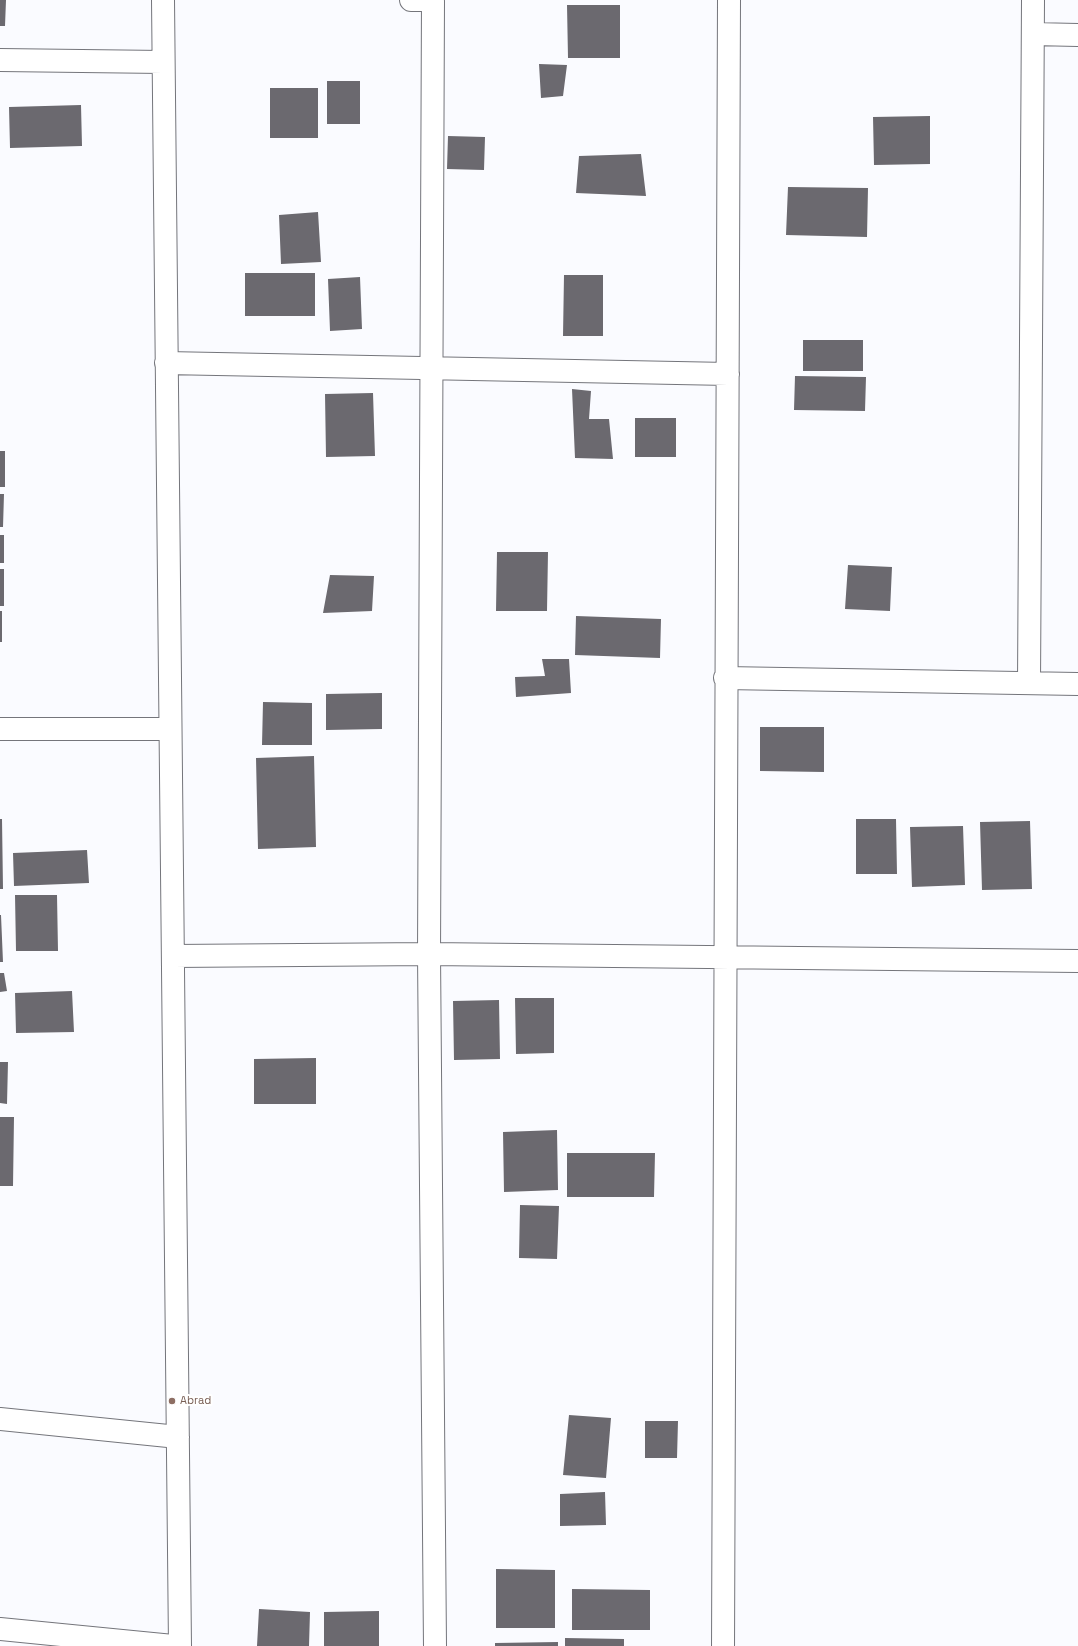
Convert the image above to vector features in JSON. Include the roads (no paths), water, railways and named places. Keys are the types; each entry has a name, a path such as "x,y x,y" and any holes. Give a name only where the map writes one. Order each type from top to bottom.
{"street":[{"path":"163,0 180,1646"},
{"path":"411,0 433,0 433,370 429,954 435,1646"},
{"path":"723,1646 725,678 728,374 729,0"},
{"path":"1029,683 1033,0"},
{"path":"1033,34 1078,35"},
{"path":"0,60 163,62"},
{"path":"166,363 433,370 728,374"},
{"path":"725,678 1078,684"},
{"path":"0,728 170,729"},
{"path":"173,956 429,954 1078,961"},
{"path":"0,1419 178,1437"},
{"path":"0,1629 173,1646"}],"place":[{"name":"Abrad","path":"172,1401"}]}
